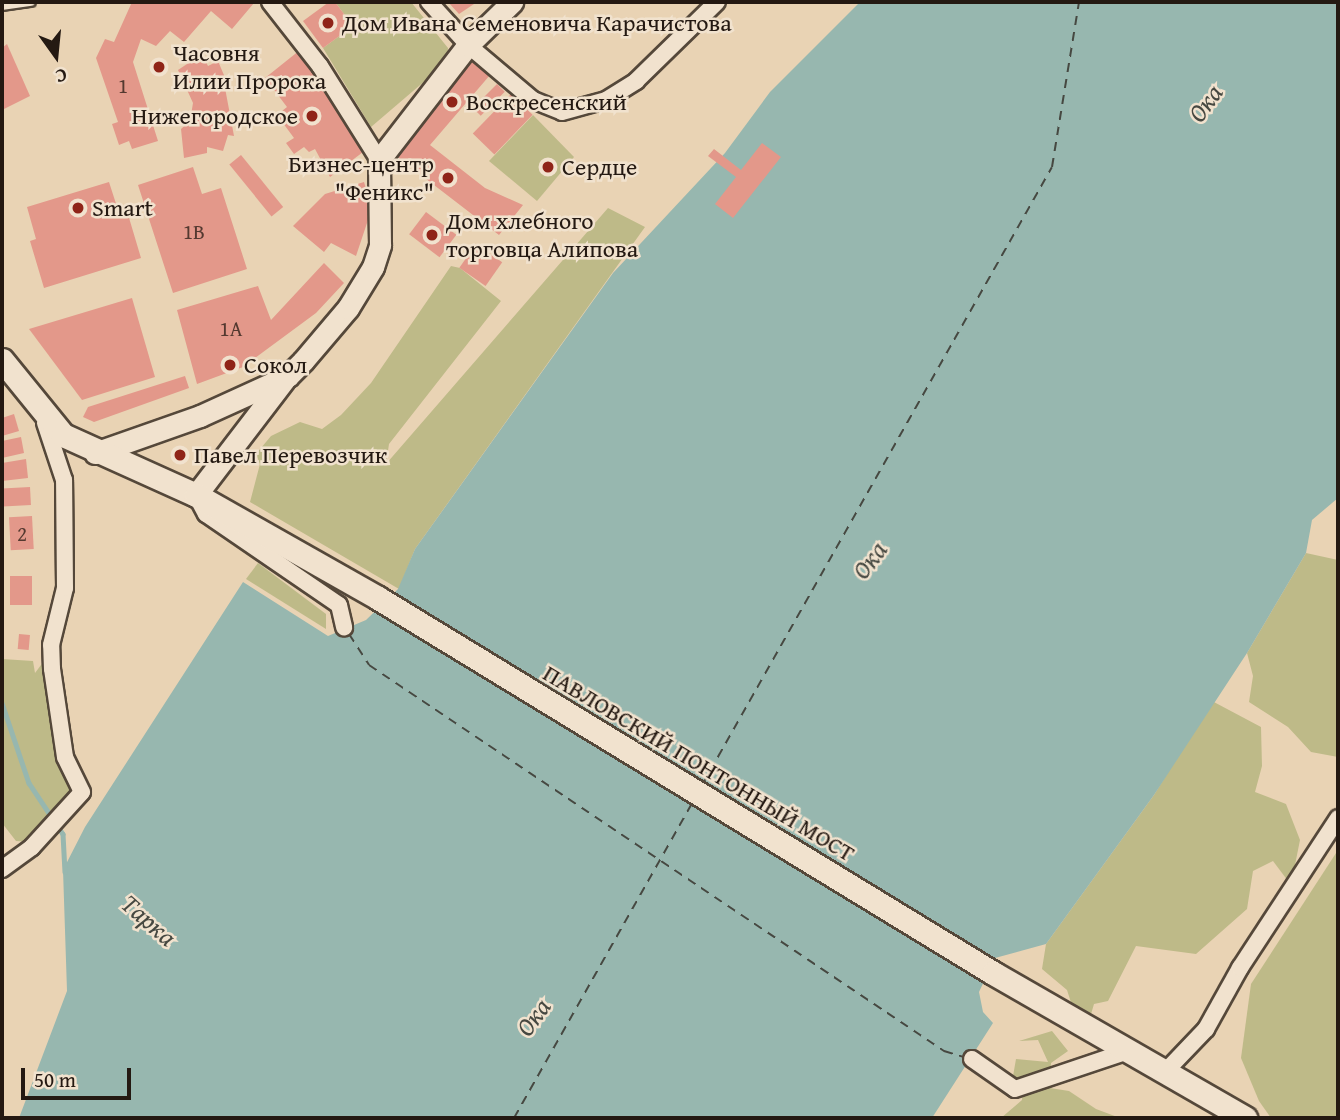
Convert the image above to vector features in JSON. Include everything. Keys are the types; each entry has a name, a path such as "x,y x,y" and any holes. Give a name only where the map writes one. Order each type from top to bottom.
{"main road":[{"name":"ПАВЛОВСКИЙ ПОНТОННЫЙ МОСТ","path":"2,360 34,403 63,435 95,453 196,495 378,598 993,973 1245,1118"}],"street":[{"path":"270,2 320,66 379,160 381,221 373,267 333,327 288,376 196,495 206,513 338,605 344,627"},
{"path":"429,2 468,45 533,100 562,111 586,109 636,81 717,2"},
{"path":"379,160 468,45 513,2"},
{"path":"95,453 200,416 288,376"},
{"path":"2,867 45,834 69,810 82,792 76,785 59,721 51,645 65,588 64,481 53,436 34,403"},
{"path":"1164,1073 1206,1029 1240,968 1338,818"},
{"path":"972,1059 1015,1089 1128,1051"}],"lane":[{"path":"2,6 31,2"}],"shaded area":[{"path":"335,2 411,2 448,48 447,62 371,127 323,48 353,26"},
{"path":"533,115 574,157 537,201 489,161"},
{"path":"608,208 645,227 415,549 399,589 250,502 260,464 256,454 271,436 300,422 322,429 341,415 371,383 451,266 460,268 501,301 389,444 386,464"},
{"path":"1306,553 1338,560 1338,757 1311,752 1288,727 1249,702 1253,676 1247,653"},
{"path":"258,563 326,614 326,629 246,579"},
{"path":"47,657 63,774 73,792 31,842 16,841 2,823 2,659 33,661 35,673"},
{"path":"1212,701 1261,727 1262,766 1255,792 1286,804 1300,840 1291,885 1273,861 1253,871 1247,909 1196,954 1136,946 1108,1001 1094,1004 1089,1021 1074,1012 1067,990 1042,969 1046,944 1154,795"},
{"path":"1338,850 1338,1118 1271,1118 1259,1101 1241,1058 1251,984"},
{"path":"1052,1031 1068,1051 1051,1063 1050,1088 1069,1091 1096,1109 1120,1118 1001,1118 1022,1100 1023,1085 1012,1082 1016,1059 1048,1062 1038,1040 1019,1041"}],"water":[{"name":"Ока","path":"860,2 1338,2 1338,498 1312,520 1306,553 1247,653 1154,795 1046,944 995,958 979,992 983,1012 993,1023 932,1118 19,1118 67,991 63,870 85,827 243,582 328,636 366,620 398,589 415,549 613,273 725,153 770,92"}],"building":[{"path":"132,2 254,3 232,29 211,11 184,42 170,31 156,46 141,39 133,62 158,141 132,149 129,141 119,145 112,124 118,122 96,58 105,39 114,42"},
{"name":"Дом Ивана Семеновича Карачистова","path":"329,2 335,2 353,26 323,48 303,21"},
{"path":"448,2 477,2 459,14"},
{"path":"7,44 30,96 2,110 2,48"},
{"path":"300,50 367,149 330,177 315,149 309,152 304,147 294,154 286,143 294,138 277,115 287,107 265,78"},
{"path":"202,54 208,66 218,61 229,87 225,88 234,136 228,135 223,151 207,147 207,153 184,158 181,129 190,121 193,103 178,70"},
{"name":"Бизнес-центр \"Феникс\"","path":"473,58 490,75 430,145 485,188 523,205 499,235 395,155"},
{"name":"Часовня Илии Пророка","path":"159,62 163,63 163,71 159,72 155,71 154,67 155,63"},
{"path":"497,84 505,92 481,116 473,108"},
{"path":"511,94 533,115 494,154 473,134"},
{"path":"762,143 781,157 733,218 715,204 736,177 708,156 714,149 741,170"},
{"path":"241,155 283,207 272,217 229,164"},
{"path":"193,167 202,194 221,188 247,269 173,293 138,185"},
{"path":"109,182 119,213 127,211 141,258 44,288 30,241 36,239 27,207"},
{"path":"364,182 372,208 356,256 331,243 324,252 293,226 325,194"},
{"name":"Дом хлебного торговца Алипова","path":"426,212 456,235 439,257 409,234"},
{"path":"476,244 502,262 486,286 459,268"},
{"path":"324,263 344,283 316,313 243,367 197,384 177,310 258,286 271,320"},
{"path":"132,298 155,377 82,400 29,329"},
{"path":"185,376 189,388 94,422 83,417 88,407"},
{"path":"14,414 19,431 2,436 2,418"},
{"path":"21,437 24,453 2,458 2,441"},
{"path":"26,459 28,478 2,481 2,463"},
{"path":"30,487 31,505 3,506 2,488"},
{"path":"32,516 34,549 11,550 9,517"},
{"path":"10,576 32,576 32,605 10,605"},
{"path":"19,634 30,635 29,650 18,649"}],"waterway":[{"name":"Тарка","path":"2,703 29,783 63,834 65,872"}],"ferry route":[{"path":"702,785 1052,167 1079,2"},
{"path":"349,634 369,665 944,1051 964,1057"},
{"path":"514,1118 693,802"}],"place":[{"name":"Дом Ивана Семеновича Карачистова","path":"328,23"},
{"name":"Часовня Илии Пророка","path":"159,67"},
{"name":"Воскресенский","path":"452,102"},
{"name":"Нижегородское","path":"312,116"},
{"name":"Сердце","path":"548,167"},
{"name":"Бизнес-центр \"Феникс\"","path":"448,178"},
{"name":"Smart","path":"78,208"},
{"name":"Дом хлебного торговца Алипова","path":"432,235"},
{"name":"Сокол","path":"230,365"},
{"name":"Павел Перевозчик","path":"180,455"}]}
